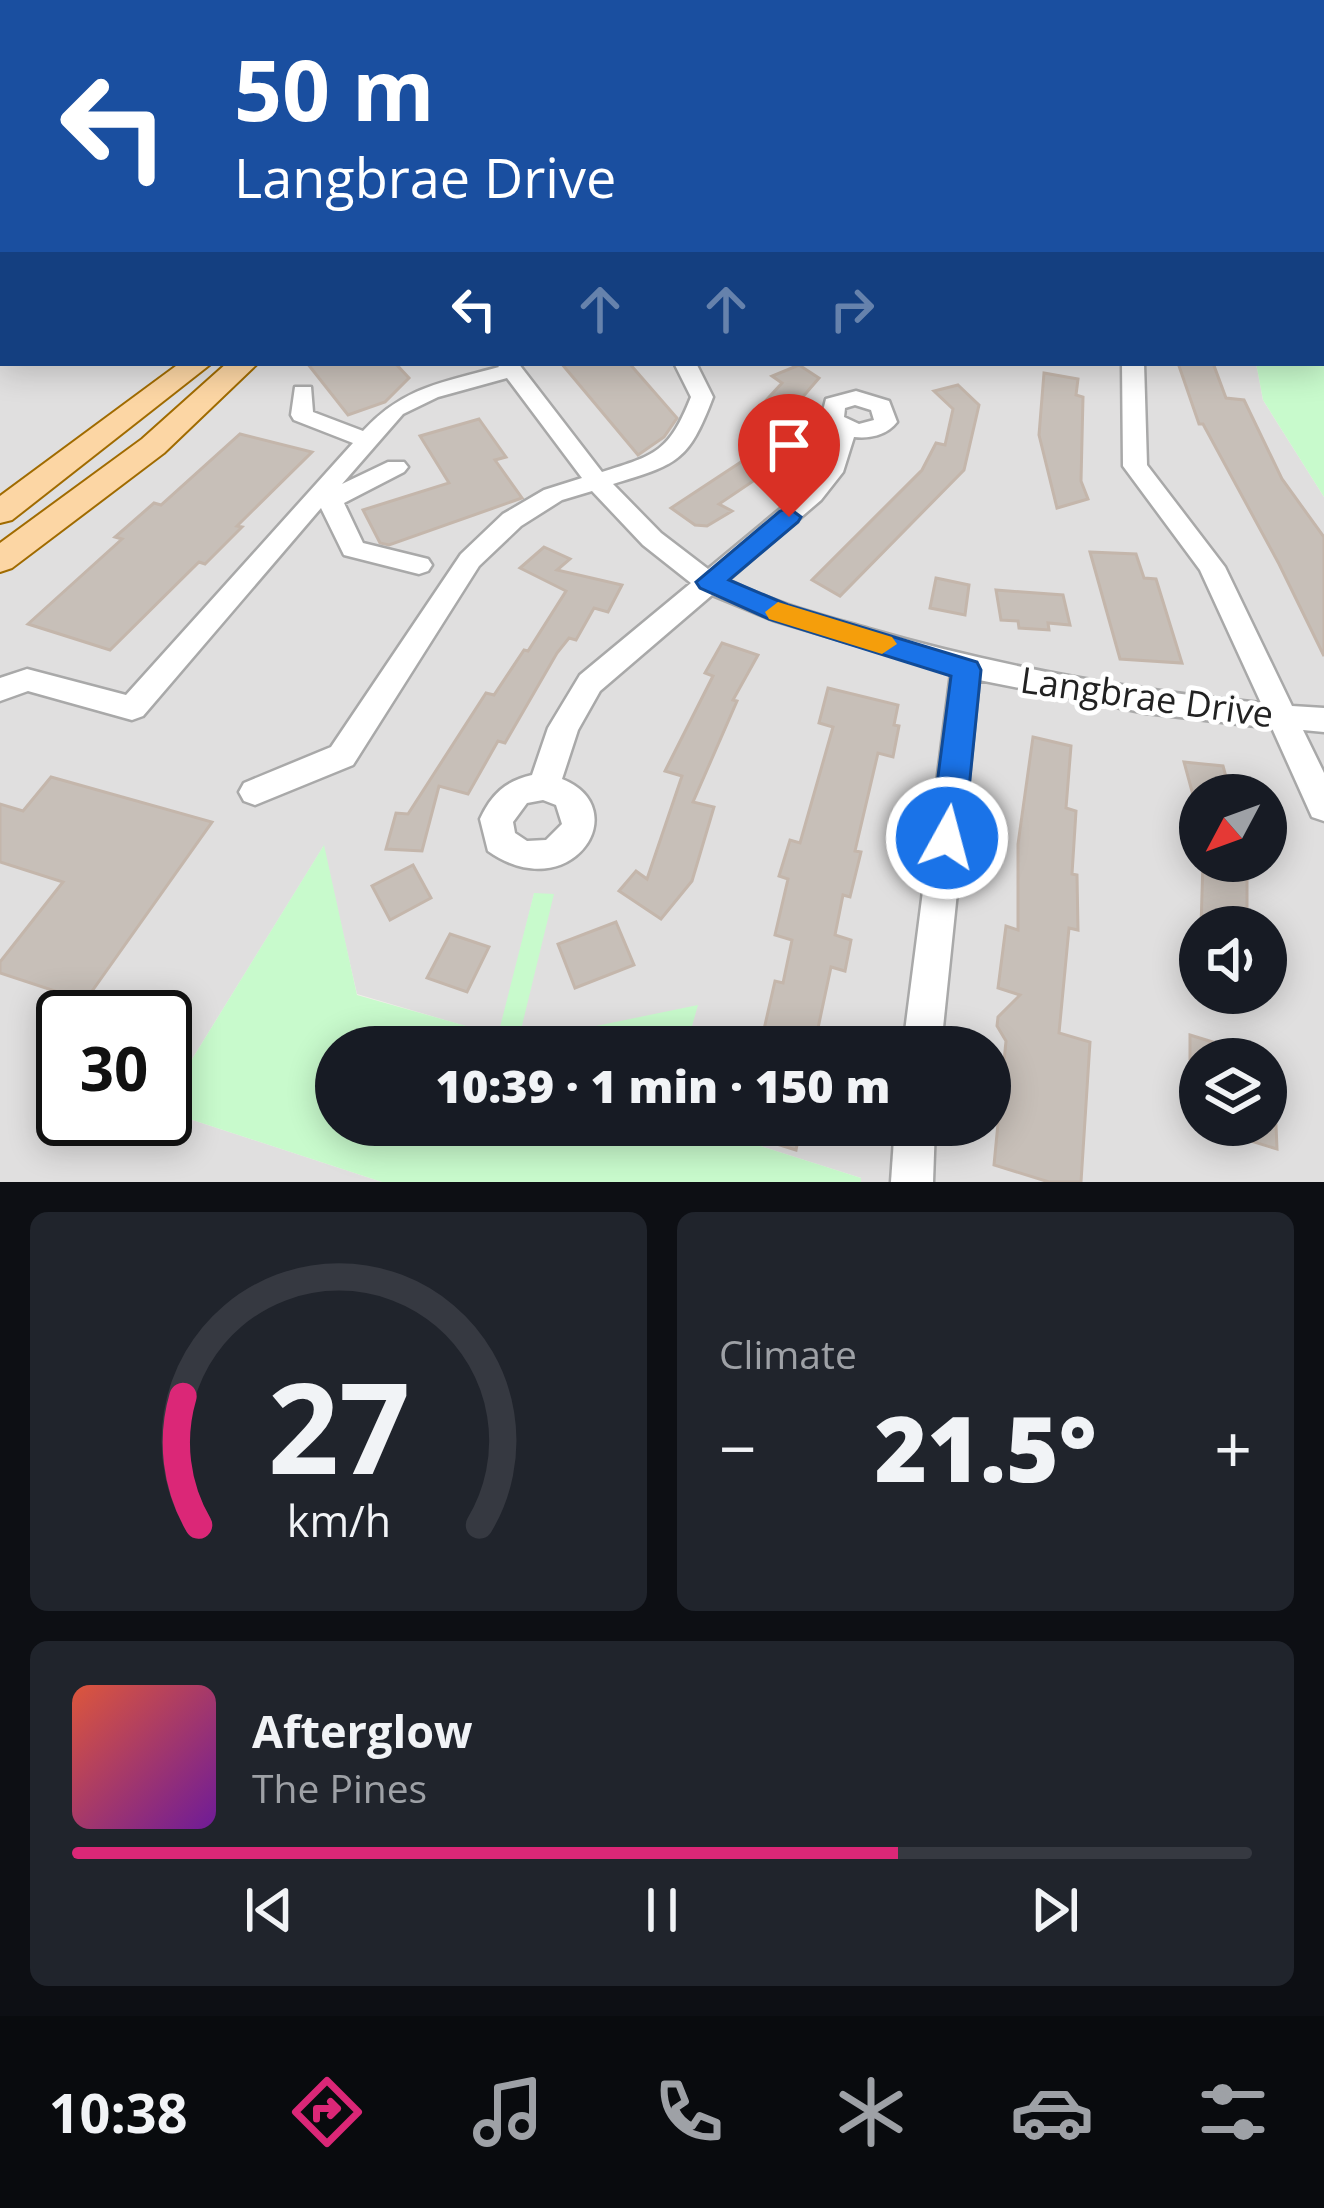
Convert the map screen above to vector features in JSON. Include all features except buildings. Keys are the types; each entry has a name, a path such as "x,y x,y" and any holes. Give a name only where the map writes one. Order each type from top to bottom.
{"main road":[{"path":"0,512 194,366"},
{"path":"0,560 153,446 241,366"}],"street":[{"path":"0,689 27,680 132,708 325,495 395,409 509,366"},
{"name":"Langbrae Drive","path":"509,366 628,517 710,582 778,612 966,670 1120,699 1324,720"},
{"path":"255,792 342,756 470,560 512,520 553,495 664,460 687,436 702,398 686,366"},
{"path":"1133,366 1135,466 1212,567 1324,807"},
{"path":"303,392 302,415 367,440"},
{"path":"544,786 563,728 590,683 812,495 831,472 846,428"},
{"path":"325,495 396,467"},
{"path":"325,495 353,549 418,566"},
{"path":"924,1026 966,670"},
{"path":"912,1182 914,1146"}],"shaded area":[{"path":"0,366 1257,366 1263,400 1324,497 1324,1182 861,1182 861,1178 761,1146 1011,1146 1011,1026 692,1026 697,1006 600,1026 521,1026 553,894 534,894 501,1026 465,1026 357,994 323,847 192,1059 192,990 36,990 36,1146 192,1146 192,1120 382,1182 0,1182"}],"green space":[{"path":"1257,366 1324,366 1324,497 1263,400"},
{"path":"324,845 357,995 466,1026 315,1026 315,1146 761,1146 861,1178 861,1182 382,1182 192,1120 192,1059"},
{"path":"534,893 554,894 522,1026 500,1026"},
{"path":"698,1005 692,1026 596,1026"}],"slow traffic":[{"path":"778,612 882,644"}],"route":[{"path":"789,517 710,582 778,612 966,670 947,838"}]}
